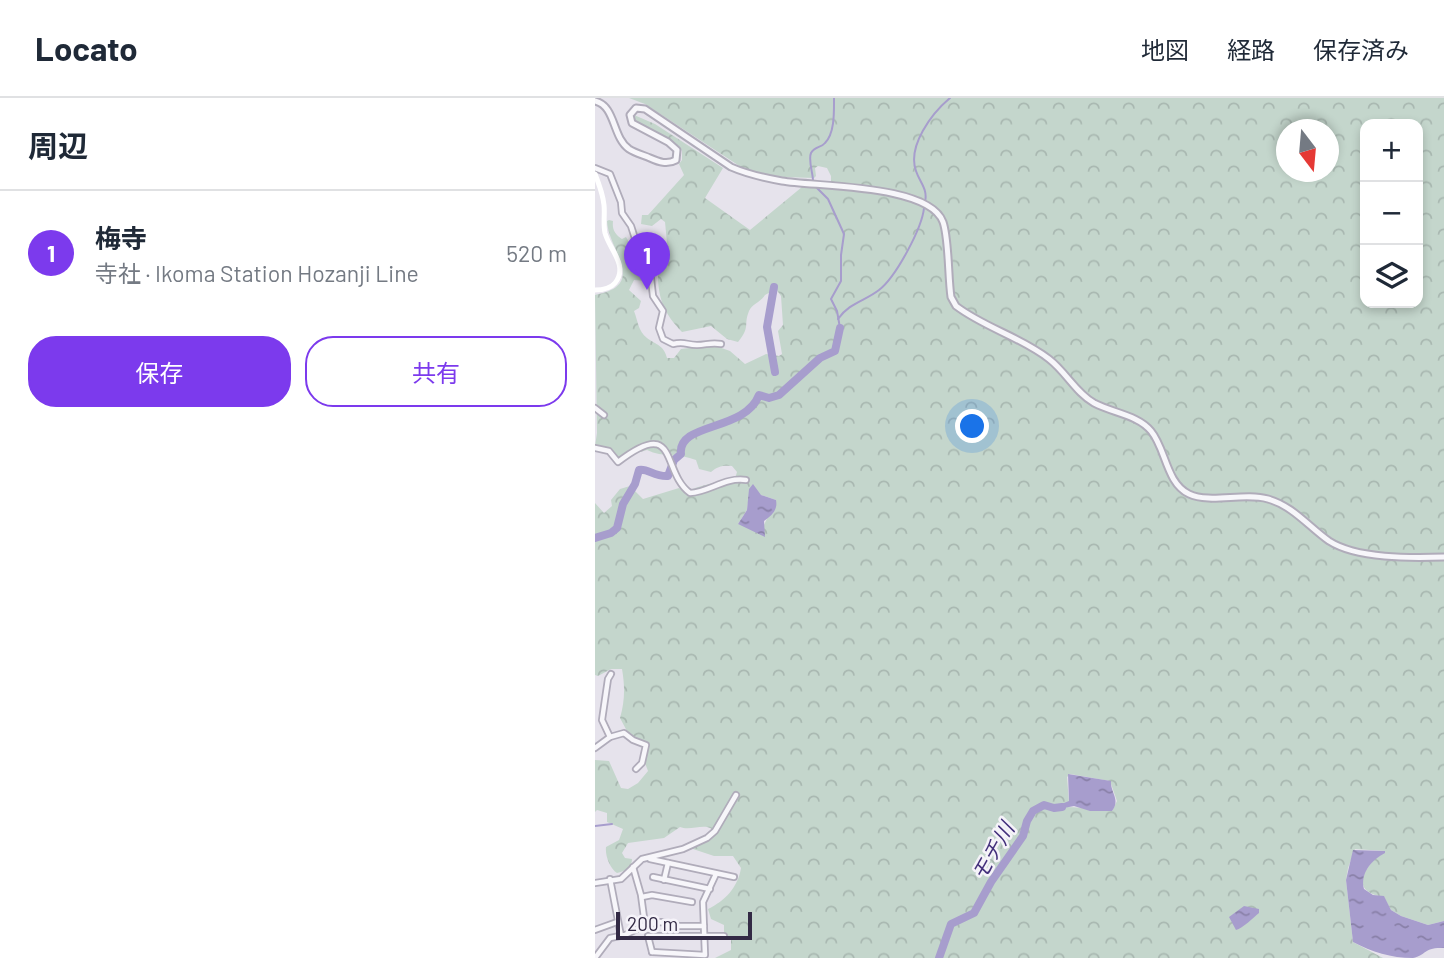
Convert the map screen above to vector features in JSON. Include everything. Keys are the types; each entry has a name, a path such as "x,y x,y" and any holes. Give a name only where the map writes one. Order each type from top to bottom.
{"main road":[{"path":"595,174 604,207 605,232 618,259 620,270 613,285 595,290"}],"street":[{"path":"595,101 604,104 625,146 665,163 674,162 678,158 677,150 668,142 632,123 630,116 636,108 645,109 738,170 786,182 876,191 930,206 943,221 951,297 957,306 1051,360 1093,403 1142,422 1150,429 1173,476 1189,494 1203,497 1255,496 1271,499 1285,505 1330,541 1353,551 1419,558 1444,557"},
{"path":"595,168 610,174 622,214 631,226 639,251 649,261 653,296 663,311 659,328 663,339 673,344 684,341 697,345 709,342 721,344"},
{"path":"595,408 604,415"},
{"path":"595,448 609,450 618,462 635,448 655,445 671,458 680,482 690,493 731,479 745,480"},
{"path":"610,737 602,720 608,678 611,674"},
{"path":"595,748 610,737 624,733 646,745 642,765 636,769"},
{"path":"595,883 623,878 646,858 683,849 711,835 736,795"},
{"path":"646,858 734,877"},
{"path":"664,880 667,863"},
{"path":"633,867 642,897 645,925"},
{"path":"652,952 705,956 703,902 716,874"},
{"path":"653,877 710,889"},
{"path":"610,879 621,936"},
{"path":"642,897 652,895 692,902"},
{"path":"595,930 617,922"},
{"path":"595,958 610,938 645,925 661,922 674,926 704,926"},
{"path":"652,952 648,936 725,936"},
{"path":"649,958 652,952"}],"green space":[{"path":"629,98 1444,98 1444,921 1428,925 1401,916 1391,910 1384,897 1365,889 1364,874 1385,851 1355,849 1346,880 1353,942 1383,958 715,958 731,950 731,939 724,934 724,925 711,919 708,909 730,893 741,868 733,856 714,856 690,848 715,833 712,829 680,827 664,838 628,843 622,853 625,858 632,859 631,865 623,871 614,871 607,858 606,847 619,840 623,829 607,822 607,813 597,810 595,812 595,760 609,761 621,788 628,789 638,783 648,771 645,763 647,744 628,733 620,718 624,694 622,669 611,669 595,675 595,503 604,513 612,506 611,500 620,489 630,486 643,499 679,488 687,492 735,479 737,472 732,466 726,466 711,472 699,469 696,460 647,450 619,458 612,449 595,446 595,295 611,290 620,283 623,275 607,221 613,221 616,233 622,239 626,237 633,251 647,263 647,281 634,280 629,290 641,301 639,308 634,311 642,332 662,348 667,358 674,358 681,349 713,345 730,351 745,364 766,354 779,356 782,354 778,331 783,325 781,296 776,289 750,309 746,329 738,342 727,339 711,326 682,332 668,315 659,289 659,258 647,254 644,249 655,243 659,246 667,243 665,222 661,219 652,226 641,224 642,215 648,215 684,175 679,164 682,151 679,146 644,128 633,118 634,115 655,124 723,168 705,198 750,230 802,187 831,187 831,176 827,168 818,166 815,168 814,178 784,177 747,171 645,104","holes":["749,495 761,495 776,500 763,527 738,524 747,510","1070,774 1110,781 1117,801 1112,811 1054,807 1069,802 1067,777"]}],"water":[{"path":"753,484 761,495 776,500 774,512 764,521 765,537 738,524 747,510 749,489"},
{"path":"1068,774 1111,781 1115,800 1112,811 1090,811 1074,806 1054,810 1054,807 1069,801"},
{"path":"1353,850 1385,851 1368,868 1363,883 1364,889 1373,895 1384,896 1391,910 1401,916 1428,925 1444,921 1444,948 1405,958 1382,954 1353,942 1346,880"},
{"path":"1244,906 1259,909 1259,913 1236,930 1229,917"}],"waterway":[{"path":"813,181 810,156 831,134 834,98"},
{"path":"925,202 925,190 914,161 915,151 929,121 950,98"},
{"path":"815,186 828,199 844,234 841,281 831,299 837,311 840,328"},
{"path":"838,319 852,306 879,290 893,275 913,239 924,208"},
{"path":"774,287 767,327 775,372"},
{"path":"595,538 617,528 623,504 635,484 639,470 668,476 674,460 681,454 683,444 690,436 740,415 751,407 759,395 769,398 779,395 820,358 835,351 840,328"},
{"name":"モチ川","path":"939,958 951,924 974,913 991,882 1023,836 1033,811 1044,805 1062,807"},
{"path":"595,826 612,824"}],"place":[{"name":"梅寺","path":"647,290"}]}
